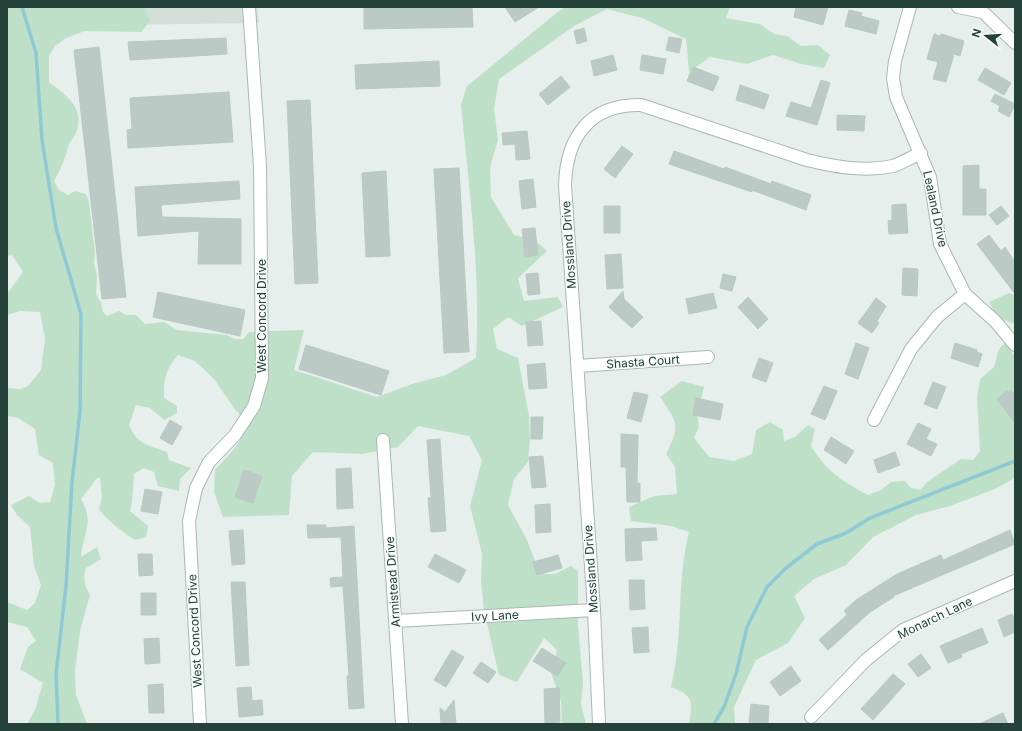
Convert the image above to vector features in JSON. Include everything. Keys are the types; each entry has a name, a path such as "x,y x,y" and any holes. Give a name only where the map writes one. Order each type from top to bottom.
{"street":[{"name":"West Concord Drive","path":"200,724 189,521 196,488 209,462 235,435 254,406 262,378 260,166 249,7"},
{"name":"Lealand Drive","path":"910,7 895,61 893,78 896,97 930,177 940,244 965,294 996,322 1015,345"},
{"path":"958,7 985,10 1015,43"},
{"name":"Mossland Drive","path":"599,724 594,610 565,167 569,152 578,133 592,120 607,111 626,105 641,105 807,160 835,167 867,168 894,165 921,153"},
{"path":"874,420 911,349 937,317 965,294"},
{"name":"Shasta Court","path":"578,366 708,357"},
{"name":"Armistead Drive","path":"383,440 402,724"},
{"name":"Monarch Lane","path":"811,717 866,660 903,630 1015,581"},
{"name":"Ivy Lane","path":"395,621 594,610"}],"shaded area":[{"path":"114,7 257,7 259,23 117,25"}],"green space":[{"path":"7,7 146,7 146,12 150,21 141,32 85,31 66,38 55,46 49,56 49,82 68,97 73,103 78,116 76,133 69,144 63,162 54,181 59,190 68,195 75,191 86,194 89,202 95,253 94,263 97,275 96,294 101,303 103,312 107,316 119,311 126,315 136,315 145,324 164,322 177,330 227,335 234,339 243,339 249,332 304,330 294,370 377,397 412,384 446,375 476,358 476,263 461,105 467,86 554,15 565,7 730,7 726,18 760,24 774,34 787,36 801,46 818,45 830,55 824,68 801,64 773,55 747,64 710,57 689,72 686,39 642,18 607,9 574,26 499,79 494,109 498,140 490,167 491,197 514,235 535,240 547,251 518,278 524,301 558,297 563,307 522,326 508,317 493,329 497,349 518,358 529,416 530,440 528,462 514,479 508,505 527,540 540,574 555,574 571,566 578,571 578,625 583,683 581,704 586,724 562,724 561,701 551,673 557,650 544,638 517,682 499,675 484,611 481,581 482,554 470,506 482,460 469,436 418,426 398,447 362,454 313,452 292,476 289,515 223,517 214,492 215,470 235,448 249,426 234,408 214,379 195,361 178,355 166,375 164,392 164,398 177,406 177,413 164,420 150,408 136,405 129,425 136,437 144,443 167,452 169,460 191,468 180,479 179,491 158,486 154,472 144,468 134,474 130,511 148,526 146,537 135,540 110,522 99,509 102,497 100,478 97,478 81,499 85,507 88,521 81,557 97,547 101,559 86,568 85,572 84,579 86,588 90,595 80,631 75,671 76,695 87,724 27,724 35,710 43,683 20,669 28,647 36,641 27,627 7,622 7,602 27,610 35,603 41,585 34,566 30,527 17,515 11,505 29,496 40,503 50,502 55,485 53,463 39,455 35,429 18,418 7,416 7,388 20,389 28,386 41,370 45,339 40,312 20,311 7,315 7,294 23,272 12,255 7,256"},
{"path":"1009,293 1015,295 1015,324 998,318 989,302"},
{"path":"1005,343 1015,357 1015,478 995,489 950,506 916,515 873,537 846,565 814,579 794,596 805,618 788,643 756,660 734,707 735,724 689,724 691,710 690,700 679,690 671,687 675,668 685,551 689,532 671,526 631,521 629,507 654,496 677,494 675,467 666,454 674,436 675,424 660,397 682,381 704,387 697,414 699,427 694,438 709,457 734,461 752,454 756,430 770,422 783,430 784,441 795,437 808,425 815,429 811,446 823,463 836,475 858,490 868,495 881,490 891,482 905,481 911,488 920,490 927,482 961,459 973,460 980,451 977,398 980,379 994,367 999,349"}],"building":[{"path":"364,7 472,7 473,27 364,29"},
{"path":"505,7 539,7 515,22"},
{"path":"796,7 828,7 823,25 794,17"},
{"path":"849,10 862,13 861,16 879,21 876,34 845,26"},
{"path":"584,28 587,41 577,44 574,31"},
{"path":"934,34 940,36 941,34 964,41 960,56 954,54 946,82 933,79 938,62 927,59"},
{"path":"669,37 682,39 679,53 666,50"},
{"path":"226,38 227,54 130,60 128,42"},
{"path":"99,47 126,297 102,299 74,50"},
{"path":"613,55 617,70 594,76 591,61"},
{"path":"642,55 666,59 663,74 640,70"},
{"path":"439,61 440,86 356,89 355,65"},
{"path":"693,67 719,77 713,91 687,81"},
{"path":"985,68 1011,83 1004,95 978,80"},
{"path":"561,76 570,87 548,105 539,94"},
{"path":"821,80 830,83 817,125 786,116 791,102 811,108"},
{"path":"740,85 769,95 764,109 736,100"},
{"path":"229,92 233,142 128,148 127,130 132,129 130,98"},
{"path":"995,94 1015,104 1009,117 998,111 1000,106 991,101"},
{"path":"310,100 318,283 295,284 287,101"},
{"path":"837,115 865,116 864,131 837,130"},
{"path":"527,131 530,159 516,160 515,144 503,145 502,133"},
{"path":"622,146 633,154 615,178 604,169"},
{"path":"674,151 724,169 725,167 771,184 772,181 811,195 806,210 752,190 752,192 669,164"},
{"path":"979,165 979,189 986,189 986,215 963,215 963,166"},
{"path":"459,168 469,352 444,353 434,169"},
{"path":"386,171 390,256 366,257 362,173"},
{"path":"533,179 536,207 522,209 519,181"},
{"path":"239,181 240,199 161,205 162,217 241,219 241,264 198,264 199,231 138,236 135,187"},
{"path":"906,204 908,233 889,234 888,221 892,220 892,205"},
{"path":"604,206 620,206 620,233 604,233"},
{"path":"1001,206 1009,216 997,225 989,215"},
{"path":"535,228 538,255 525,257 522,229"},
{"path":"989,235 1001,251 1005,247 1015,262 1015,294 977,244"},
{"path":"621,254 623,288 607,289 605,255"},
{"path":"903,268 918,269 917,296 902,295"},
{"path":"538,273 540,294 528,295 526,274"},
{"path":"723,274 736,277 732,291 720,288"},
{"path":"623,291 624,299 643,317 632,328 609,307"},
{"path":"158,292 245,310 240,336 153,317"},
{"path":"713,293 717,308 689,314 686,299"},
{"path":"748,297 768,319 758,329 738,307"},
{"path":"876,298 886,306 877,321 879,323 872,333 858,323"},
{"path":"541,321 543,345 528,346 526,322"},
{"path":"856,343 869,348 858,379 845,374"},
{"path":"955,343 977,350 977,352 982,354 978,367 951,358"},
{"path":"306,345 389,371 381,395 299,369"},
{"path":"759,358 773,363 766,382 752,377"},
{"path":"545,363 547,388 529,389 527,365"},
{"path":"933,382 946,387 937,409 924,404"},
{"path":"824,386 837,391 825,420 811,414"},
{"path":"1007,391 1008,393 1011,391 1015,396 1015,423 997,399"},
{"path":"634,392 648,395 641,422 627,418"},
{"path":"696,398 723,404 720,420 693,415"},
{"path":"531,417 543,417 542,439 531,439"},
{"path":"170,420 182,427 172,445 160,438"},
{"path":"918,423 931,429 926,439 937,444 931,456 907,444"},
{"path":"621,434 638,435 637,483 640,483 640,502 627,502 626,467 621,467"},
{"path":"831,437 854,451 846,464 824,450"},
{"path":"440,439 446,531 431,532 428,498 431,498 427,440"},
{"path":"895,452 900,465 878,473 874,460"},
{"path":"543,456 546,487 532,488 529,457"},
{"path":"351,468 353,508 337,509 336,469"},
{"path":"244,470 262,476 253,503 235,497"},
{"path":"145,489 162,492 158,514 141,511"},
{"path":"550,504 551,532 536,533 535,505"},
{"path":"307,525 326,525 326,528 354,526 364,708 349,709 347,676 349,676 343,586 331,587 330,578 343,577 341,537 308,538"},
{"path":"656,528 657,540 641,541 642,560 626,561 625,529"},
{"path":"243,530 245,564 232,565 229,531"},
{"path":"1010,530 1015,544 893,596 894,597 870,612 828,650 819,640 847,615 844,611 856,600 897,574 941,555 943,560"},
{"path":"138,554 152,554 153,575 139,576"},
{"path":"435,554 466,570 459,583 428,567"},
{"path":"558,555 562,568 537,575 533,562"},
{"path":"629,580 644,580 645,609 630,610"},
{"path":"231,582 245,582 249,665 236,666"},
{"path":"141,593 156,593 156,615 141,615"},
{"path":"1012,614 1015,621 1015,632 1004,637 998,620"},
{"path":"648,627 649,652 634,653 632,628"},
{"path":"982,628 988,643 961,654 962,657 948,663 940,646"},
{"path":"159,638 160,663 145,664 144,639"},
{"path":"542,648 566,663 557,676 533,661"},
{"path":"452,650 464,657 446,687 434,680"},
{"path":"921,654 931,668 918,677 908,664"},
{"path":"481,662 496,672 488,683 473,673"},
{"path":"791,666 801,681 780,696 770,682"},
{"path":"893,674 905,684 873,720 861,709"},
{"path":"163,684 164,713 149,713 148,685"},
{"path":"251,687 252,701 262,700 263,715 239,717 237,688"},
{"path":"559,688 560,722 545,723 544,689"},
{"path":"454,700 456,724 441,724 440,708 445,712"},
{"path":"751,704 769,706 768,723 749,722"},
{"path":"1003,713 1008,724 979,724"}],"waterway":[{"path":"22,7 36,53 42,140 56,228 81,314 80,411 72,482 66,586 56,674 58,724"},
{"path":"714,724 724,707 736,674 747,627 767,587 786,568 817,544 846,533 870,518 1015,461"}]}
